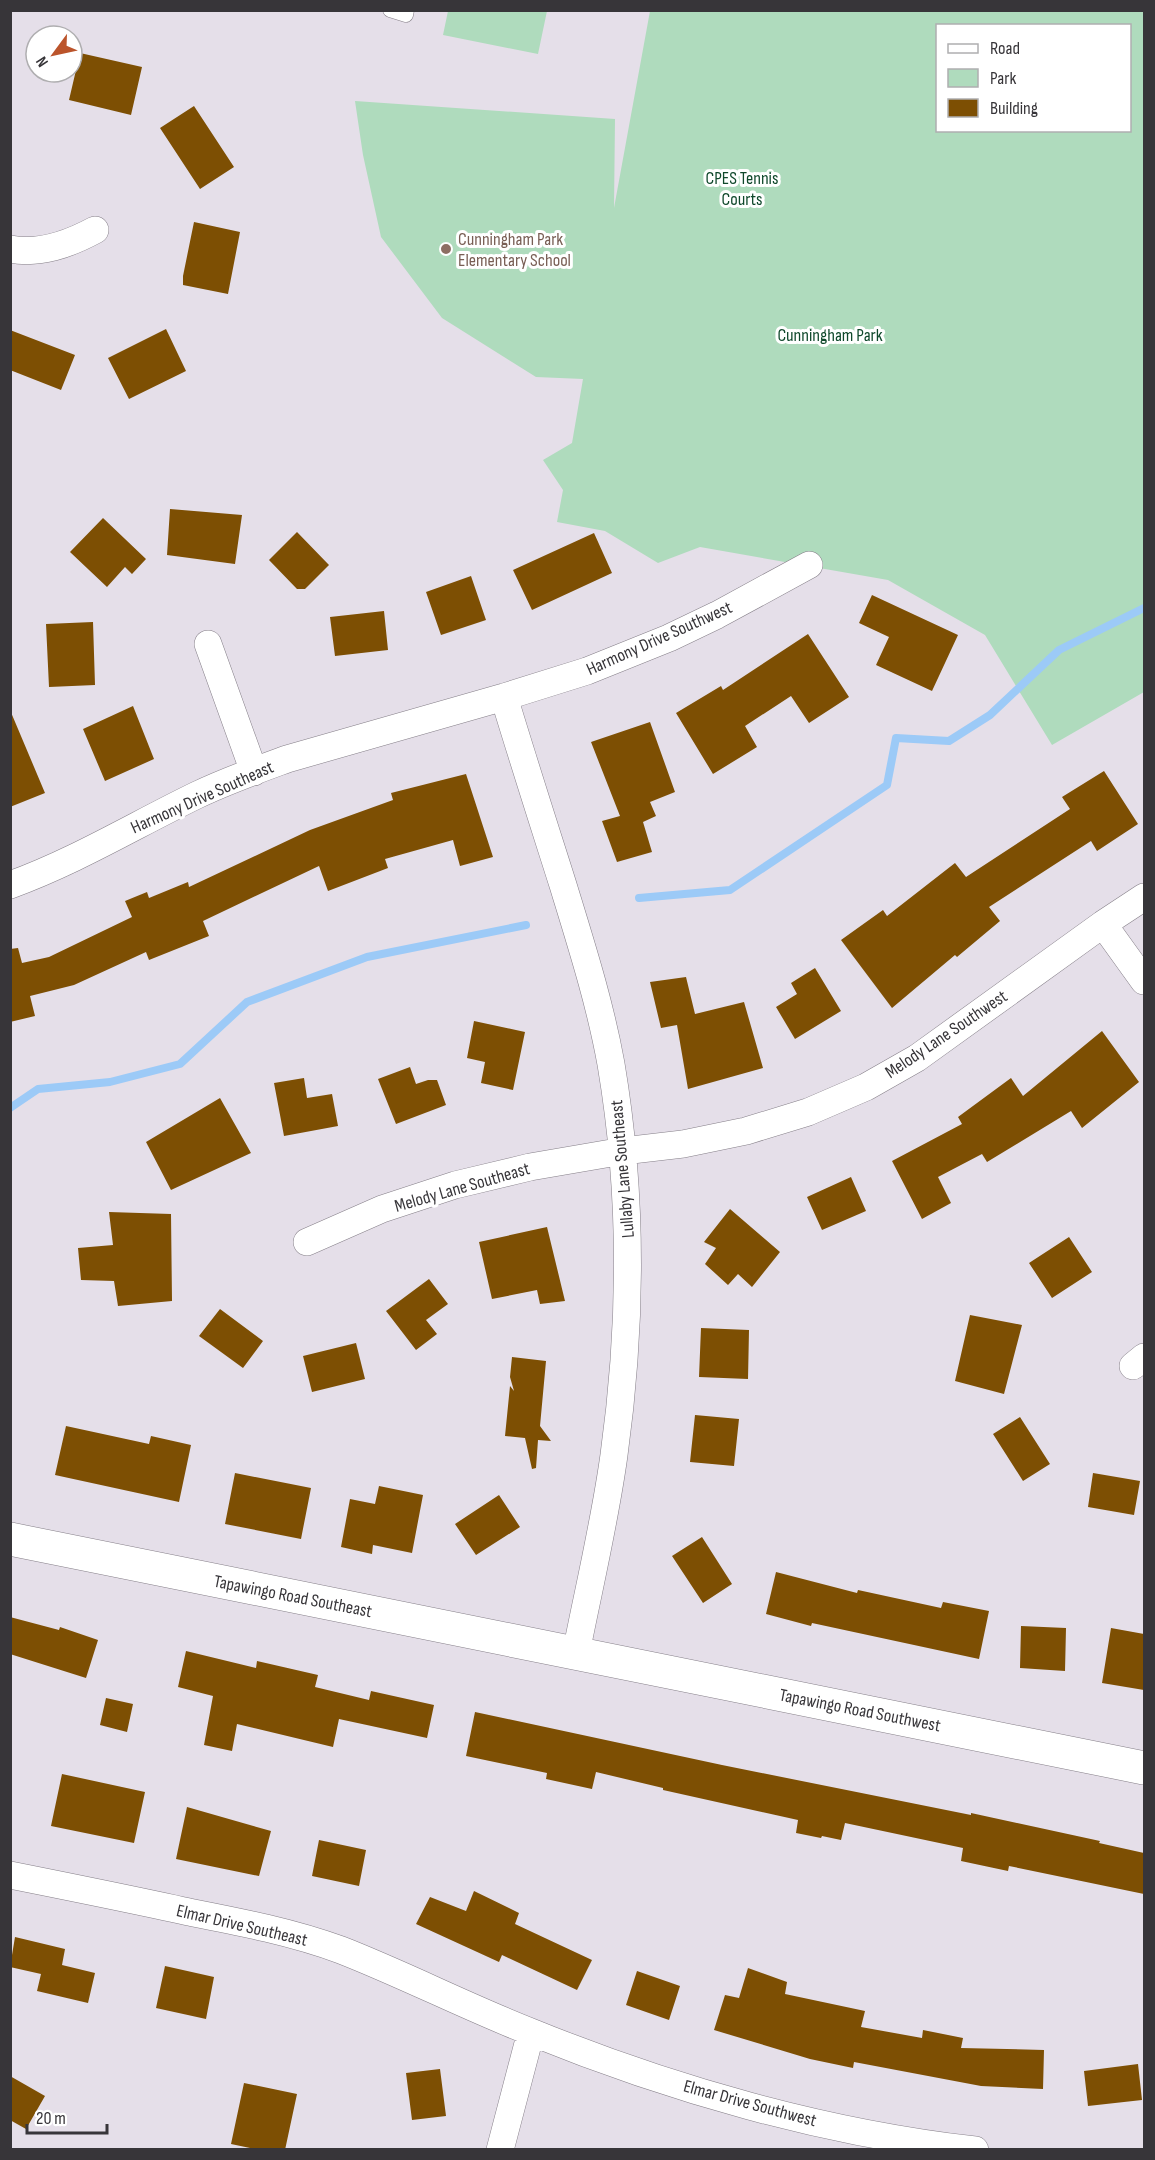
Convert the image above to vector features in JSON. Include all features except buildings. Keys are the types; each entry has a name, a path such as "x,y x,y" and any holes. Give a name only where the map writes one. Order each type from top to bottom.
{"street":[{"path":"10,249 46,249 75,241 95,230"},
{"name":"Harmony Drive Southwest","path":"504,697 587,671 669,638 809,565"},
{"path":"208,644 254,772"},
{"name":"Harmony Drive Southeast","path":"10,885 50,871 199,795 287,759 504,697"},
{"name":"Lullaby Lane Southeast","path":"504,697 595,992 611,1063 623,1151 627,1202 629,1282 624,1375 614,1457 576,1653"},
{"name":"Melody Lane Southwest","path":"623,1151 683,1144 746,1131 808,1112 866,1087 917,1058 1144,897"},
{"path":"1103,924 1144,981"},
{"name":"Melody Lane Southeast","path":"306,1242 382,1209 455,1185 530,1167 623,1151"},
{"name":"Tapawingo Road Southeast","path":"10,1539 576,1653"},
{"name":"Tapawingo Road Southwest","path":"576,1653 1144,1768"},
{"name":"Elmar Drive Southeast","path":"10,1875 280,1930 341,1950 531,2032"},
{"path":"500,2150 531,2032"},
{"name":"Elmar Drive Southwest","path":"531,2032 625,2067 728,2100 820,2123 969,2149"}],"lane":[{"path":"390,10 406,15 407,10"}],"green space":[{"path":"448,11 547,11 538,54 443,35"},
{"name":"Cunningham Park","path":"650,11 1144,11 1144,692 1052,745 985,635 888,580 700,547 658,563 605,531 557,522 563,490 543,460 572,443 583,379 536,377 442,318 381,237 363,155 355,101 615,119 614,208"}],"waterway":[{"path":"639,898 730,890 887,785 896,738 949,741 990,715 1059,650 1144,608"},
{"path":"10,1108 38,1089 110,1082 180,1064 247,1002 367,957 526,925"}],"place":[{"name":"Cunningham Park Elementary School","path":"446,249"}],"park label":[{"name":"CPES Tennis Courts","path":"742,188"}]}
